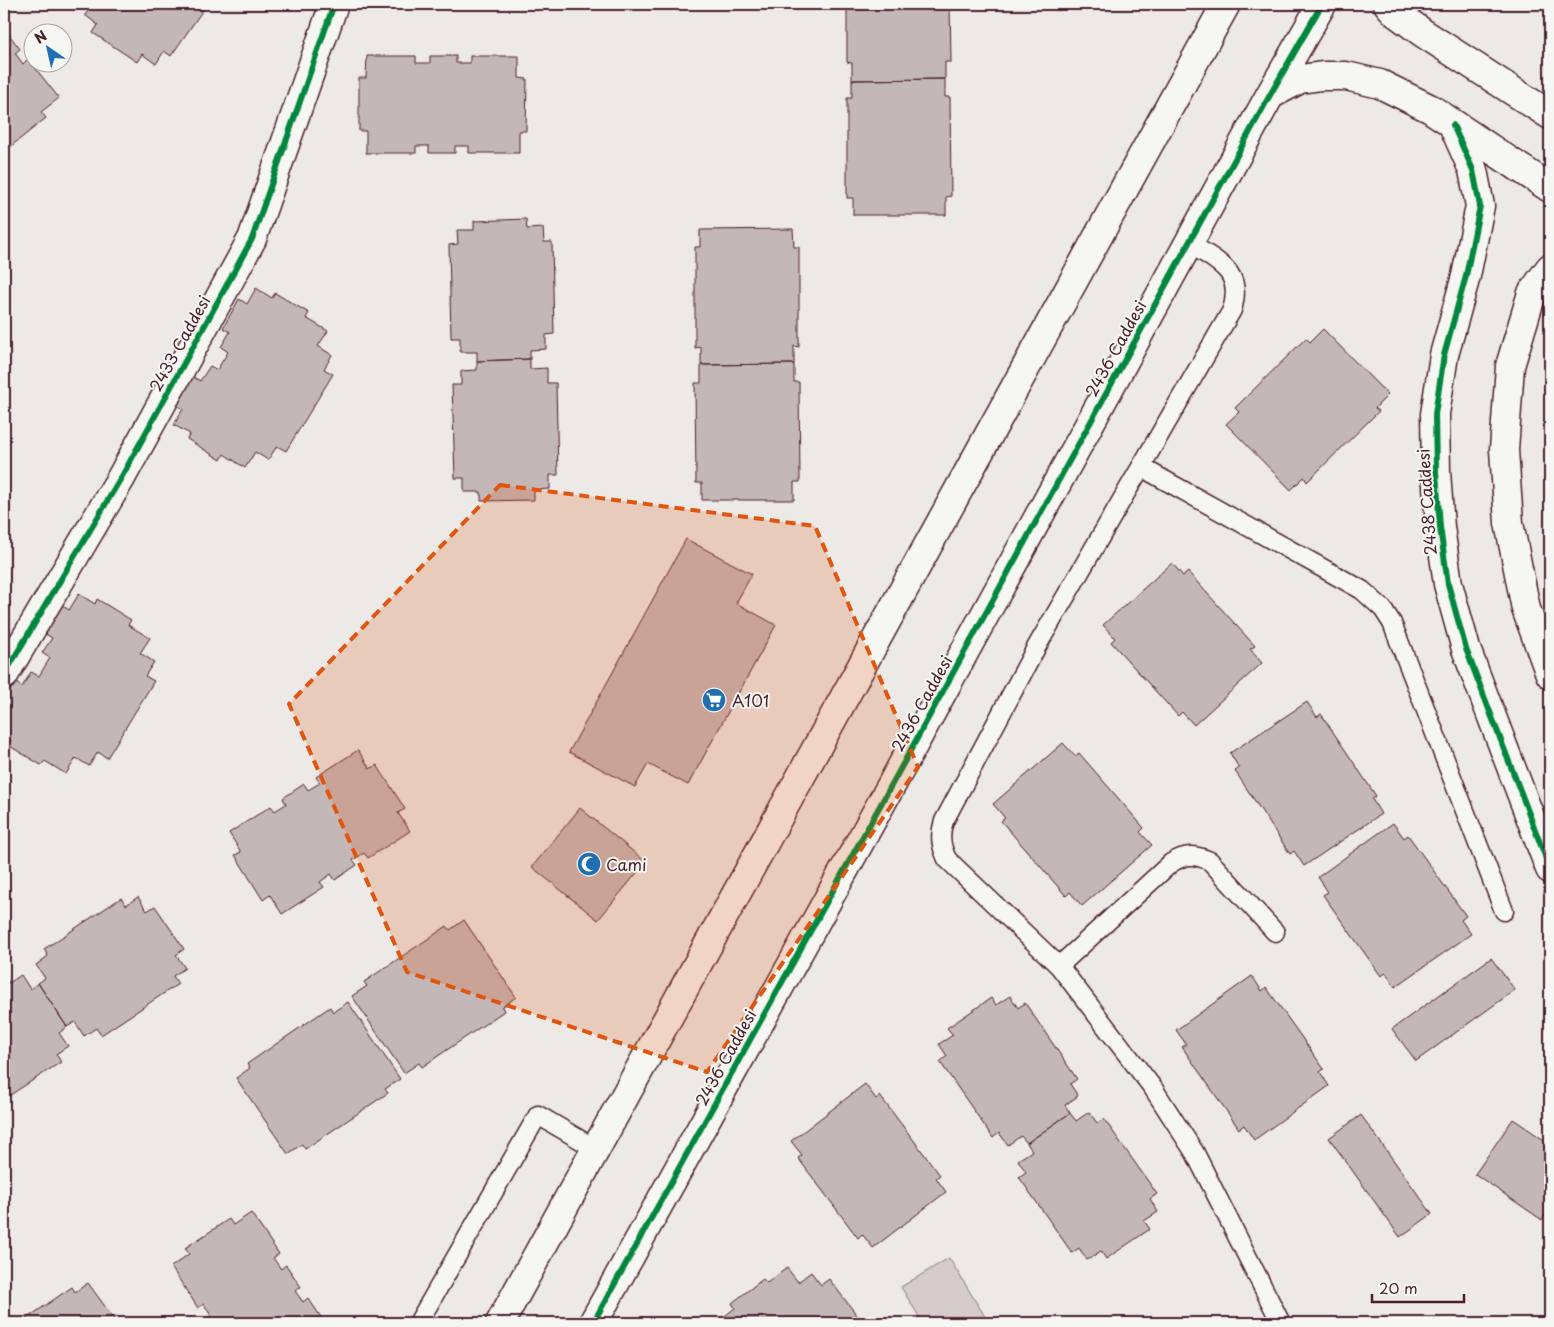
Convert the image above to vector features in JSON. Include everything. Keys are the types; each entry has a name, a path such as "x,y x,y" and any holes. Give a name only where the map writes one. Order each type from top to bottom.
{"street":[{"name":"2433 Caddesi","path":"4,675 121,478 252,239 334,4"},
{"name":"2436 Caddesi","path":"593,1323 1322,4"},
{"path":"1388,4 1396,13 1423,33 1550,116"},
{"path":"500,1323 1219,9"},
{"path":"1270,95 1300,79 1322,76 1346,76 1380,84 1431,109 1550,188"},
{"name":"2438 Caddesi","path":"1452,124 1473,170 1480,206 1466,276 1444,355 1435,414 1436,472 1440,527 1448,584 1466,649 1550,868"},
{"path":"1550,268 1532,293 1510,366 1504,450 1509,523 1526,609 1550,674"}],"lane":[{"path":"1188,244 1225,267 1231,275 1235,285 1236,297 1232,310 1037,646 944,821 940,839 947,860 1059,966 1153,1088 1196,1154 1281,1323"},
{"path":"1141,467 1362,590 1383,609 1392,623 1504,911"},
{"path":"1059,966 1171,863 1189,855 1199,856 1210,861 1275,932"},
{"path":"418,1323 538,1115 596,1149"}],"highlighted area":[{"path":"500,485 815,526 918,767 707,1072 407,972 289,704"}],"shaded area":[{"path":"949,1258 989,1323 923,1323 901,1287"}],"building":[{"path":"93,4 207,4 171,56 164,51 156,64 142,54 137,62 93,33 98,25 85,15"},
{"path":"847,4 950,4 951,62 945,62 945,79 852,80 852,63 847,62"},
{"path":"4,28 20,49 15,53 22,63 22,72 38,72 59,98 41,112 46,118 5,151"},
{"path":"367,56 416,56 416,63 430,63 430,56 456,56 456,63 470,63 470,56 519,56 519,78 527,79 526,131 519,131 519,153 469,153 469,146 455,146 455,153 429,153 429,146 416,146 416,153 366,153 366,131 359,131 359,78 366,78"},
{"path":"945,79 945,97 950,97 951,196 946,197 946,215 853,215 853,198 847,198 847,98 852,98 852,80"},
{"path":"526,219 527,229 543,228 544,242 552,242 554,334 546,335 546,349 530,350 530,359 477,361 477,352 460,352 460,338 451,338 449,245 458,244 457,230 474,230 474,221"},
{"path":"793,229 794,247 799,247 799,347 794,346 794,364 701,365 701,347 695,348 695,247 700,247 700,230"},
{"path":"256,288 272,298 275,293 309,313 306,318 328,331 318,346 332,355 324,369 333,374 286,451 277,446 268,460 255,452 245,468 224,454 221,460 187,439 190,434 174,425 183,409 176,405 193,377 200,381 210,366 217,370 228,352 221,347 230,332 223,328 239,299 247,304"},
{"path":"1323,329 1388,395 1375,408 1379,411 1307,482 1304,477 1291,490 1226,424 1239,412 1235,408 1306,338 1310,342"},
{"path":"530,359 530,369 547,368 547,383 556,383 558,475 550,475 550,489 534,490 534,500 481,501 481,492 464,492 464,478 455,478 452,385 461,385 461,371 477,370 477,361"},
{"path":"794,364 794,382 799,382 800,482 794,482 794,500 702,500 702,483 696,483 695,383 701,383 701,365"},
{"path":"686,539 752,574 736,603 776,625 688,785 648,764 635,787 569,752"},
{"path":"1172,563 1183,576 1188,572 1255,646 1250,649 1262,663 1194,725 1182,712 1178,716 1111,642 1115,638 1103,625"},
{"path":"79,594 95,604 97,599 131,620 128,625 150,638 140,653 154,662 145,676 154,681 107,758 98,752 89,766 76,758 66,774 45,761 41,765 8,745 11,740 4,735 4,700 15,682 22,687 31,672 39,676 50,658 42,653 52,638 44,633 62,605 69,610"},
{"path":"1307,702 1317,717 1321,714 1376,796 1372,799 1381,814 1304,866 1294,851 1290,854 1235,771 1239,768 1230,753"},
{"path":"1063,743 1075,756 1079,753 1144,828 1140,832 1152,845 1082,906 1070,892 1066,896 1001,821 1005,818 993,804"},
{"path":"358,750 370,769 377,765 405,809 398,813 410,831 368,858 364,853 353,860 357,865 335,880 331,874 320,882 324,887 282,914 270,895 263,900 235,855 241,852 229,833 271,806 275,811 286,804 283,798 304,784 308,790 320,783 316,777"},
{"name":"Cami","path":"580,808 646,862 598,920 532,867"},
{"path":"1393,823 1404,838 1408,835 1466,916 1461,920 1471,934 1395,987 1386,973 1381,976 1323,895 1328,892 1318,877"},
{"path":"138,897 147,911 155,906 184,949 176,955 185,968 173,976 178,984 101,1035 96,1028 84,1036 75,1022 67,1027 38,983 45,978 36,965 48,956 44,949 121,898 126,905"},
{"path":"464,920 516,997 502,1007 504,1011 422,1067 419,1063 404,1073 352,996 367,986 364,982 447,926 450,930"},
{"path":"1491,958 1515,990 1416,1061 1392,1029"},
{"path":"4,975 9,983 21,975 30,989 38,983 67,1027 59,1033 68,1046 56,1054 61,1062 4,1099"},
{"path":"1252,976 1262,991 1266,987 1324,1069 1320,1072 1329,1086 1254,1140 1244,1125 1239,1129 1182,1047 1186,1044 1176,1030"},
{"path":"1010,996 1018,1008 1025,1003 1077,1079 1070,1084 1078,1096 1065,1105 1070,1113 1027,1143 1021,1136 1008,1145 999,1133 993,1138 940,1062 947,1056 939,1044 953,1035 947,1028 991,998 996,1005"},
{"path":"348,1002 400,1079 385,1089 388,1093 305,1149 302,1144 288,1154 236,1078 250,1068 247,1064 330,1007 333,1012"},
{"path":"865,1084 876,1099 880,1096 940,1175 936,1178 946,1192 873,1248 862,1234 858,1238 798,1158 802,1155 791,1141"},
{"path":"1089,1112 1097,1123 1104,1119 1157,1194 1150,1199 1158,1212 1144,1221 1150,1229 1106,1259 1101,1251 1087,1260 1079,1248 1072,1253 1019,1177 1026,1172 1018,1160 1032,1151 1027,1143 1070,1113 1076,1121"},
{"path":"1361,1115 1432,1214 1400,1237 1329,1138"},
{"path":"1513,1119 1550,1144 1550,1208 1542,1220 1475,1174"},
{"path":"251,1213 279,1254 273,1258 281,1269 286,1265 301,1287 295,1291 303,1302 308,1298 325,1323 208,1323 205,1319 211,1316 204,1304 198,1308 171,1267 189,1254 185,1248 229,1219 233,1225"},
{"path":"787,1268 798,1282 811,1272 821,1285 829,1279 863,1323 724,1323 721,1319 735,1308 732,1303 763,1279 767,1283"},
{"path":"88,1283 117,1323 20,1323 72,1287 75,1292"}],"cycle path":[{"path":"4,675 121,478 252,239 334,4"},
{"path":"593,1323 1322,4"},
{"path":"1453,125 1473,170 1480,206 1466,276 1444,355 1435,414 1436,472 1440,527 1448,584 1466,649 1550,869"}],"place":[{"name":"A101","path":"714,700"},
{"name":"Cami","path":"589,864"}]}
